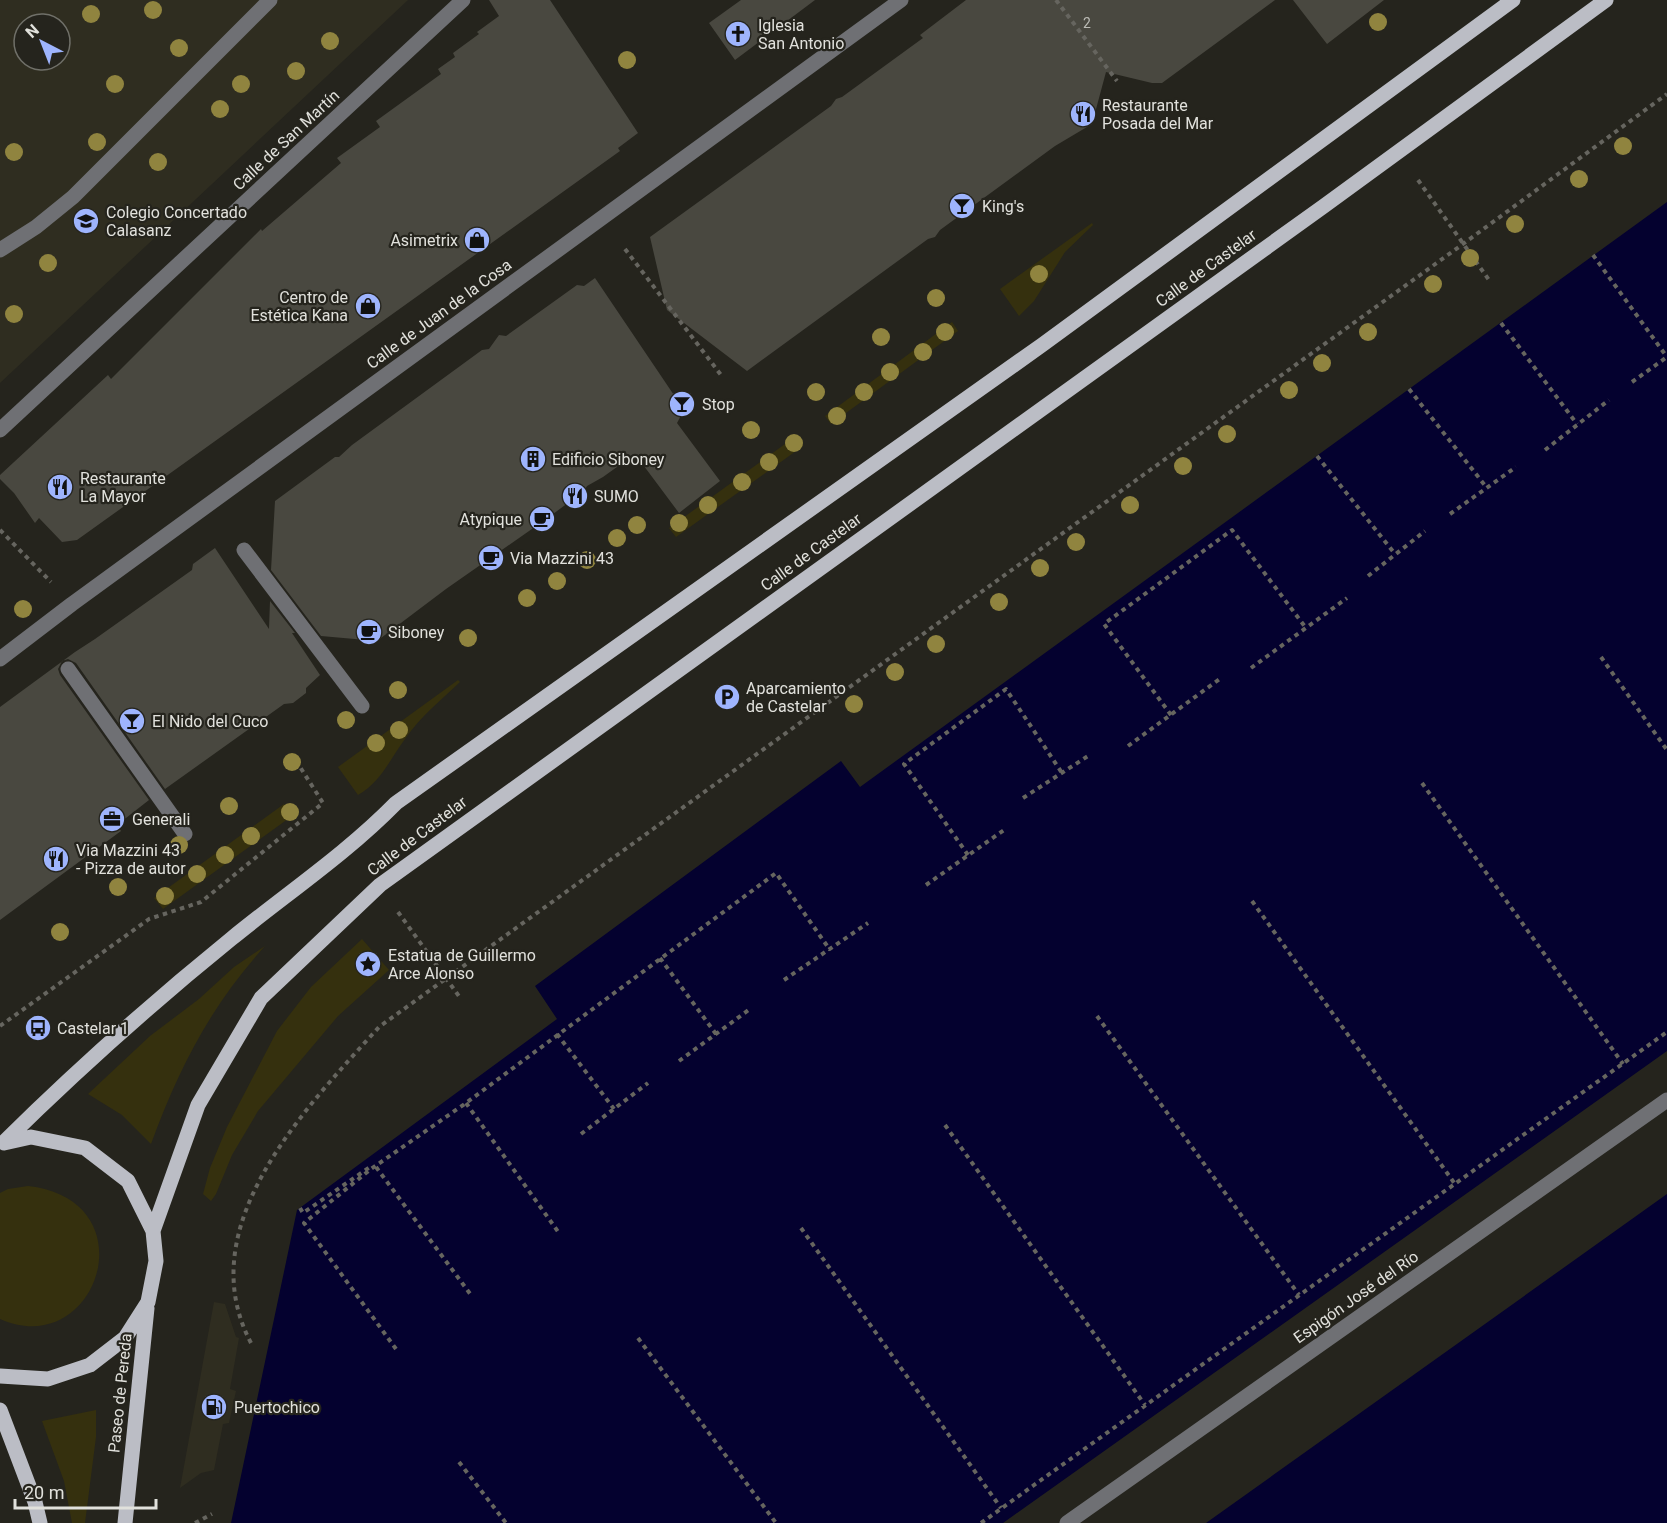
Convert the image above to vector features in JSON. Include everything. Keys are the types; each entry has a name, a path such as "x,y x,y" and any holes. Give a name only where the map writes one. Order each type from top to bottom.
{"main road":[{"name":"Calle de Castelar","path":"2,1144 72,1077 230,939 351,844 396,804 1042,345 1513,0"},
{"name":"Calle de Castelar","path":"153,1231 198,1105 261,998 380,885 1315,213 1606,0"},
{"path":"2,1144 31,1137 84,1148 128,1181 153,1231"},
{"name":"Paseo de Pereda","path":"125,1523 148,1302 156,1261 153,1231"},
{"path":"0,1376 48,1378 90,1365 125,1338 148,1302"},
{"path":"0,1410 35,1502 40,1523"}],"street":[{"path":"0,250 36,227 73,197 270,0"},
{"name":"Calle de San Martín","path":"0,430 464,0"},
{"name":"Calle de Juan de la Cosa","path":"0,659 72,604 902,0"},
{"path":"244,550 362,706"},
{"path":"68,669 184,834"},
{"name":"Espigón José del Río","path":"1067,1523 1667,1100"}],"path":[{"path":"1056,0 1117,81"},
{"path":"251,1343 240,1322 234,1288 236,1246 243,1216 276,1153 302,1116 379,1027 1463,244 1667,94"},
{"path":"1418,180 1489,280"},
{"path":"625,249 721,375"},
{"path":"1593,255 1667,357 1632,382"},
{"path":"1501,322 1577,424"},
{"path":"1409,389 1487,488"},
{"path":"1545,450 1609,400"},
{"path":"1317,456 1395,554"},
{"path":"1450,514 1516,466"},
{"path":"0,530 72,604"},
{"path":"1171,715 1104,624 1232,530 1306,628"},
{"path":"1368,576 1425,531"},
{"path":"1251,668 1347,598"},
{"path":"1601,657 1667,750"},
{"path":"1128,746 1221,678"},
{"path":"969,855 904,764 1006,689 1062,773"},
{"path":"0,1026 149,919 201,902 323,803 293,756"},
{"path":"1023,798 1088,756"},
{"path":"1422,783 1623,1064"},
{"path":"926,885 1005,830"},
{"path":"396,1348 304,1223 374,1168 466,1103 776,873 830,950"},
{"path":"1252,901 1455,1184"},
{"path":"394,906 461,999"},
{"path":"784,980 868,923"},
{"path":"660,958 716,1034"},
{"path":"679,1061 750,1009"},
{"path":"1097,1016 1299,1295"},
{"path":"981,1523 1667,1032"},
{"path":"557,1034 614,1109"},
{"path":"581,1134 648,1083"},
{"path":"466,1103 559,1233"},
{"path":"945,1125 1145,1405"},
{"path":"300,1208 303,1213 370,1167 374,1168"},
{"path":"374,1168 471,1295"},
{"path":"801,1228 1001,1508"},
{"path":"638,1338 776,1523"},
{"path":"459,1462 506,1523"},
{"path":"195,1523 212,1514"}],"shaded area":[{"name":"Colegio Concertado Calasanz","path":"0,0 408,0 0,383"},
{"path":"1667,202 1667,1051 1003,1523 231,1523 297,1210 557,1019 535,986 841,761 860,787"},
{"path":"1092,223 1093,225 1065,252 1034,301 1019,316 1000,289"},
{"path":"952,322 958,331 831,424 825,416"},
{"path":"796,436 803,446 676,537 669,528"},
{"path":"458,680 460,682 417,723 373,784 358,795 338,767"},
{"path":"284,804 292,816 163,909 154,898"},
{"path":"362,939 389,970 338,1016 258,1111 232,1155 211,1201 203,1194 210,1168 227,1127 277,1031 311,987"},
{"path":"265,946 228,992 198,1039 173,1090 151,1144 122,1115 88,1094 150,1036 199,999 234,967"},
{"path":"28,1186 66,1197 89,1219 99,1246 97,1274 84,1300 63,1318 34,1326 0,1319 0,1193 8,1189"},
{"path":"1667,1194 1667,1523 1206,1523"},
{"name":"Puertochico","path":"214,1302 225,1304 236,1337 239,1338 230,1389 236,1391 229,1423 223,1424 214,1470 201,1473 180,1488"},
{"path":"96,1410 96,1437 85,1523 72,1523 64,1481 42,1421"}],"building":[{"path":"489,0 550,0 638,133 618,148 620,151 77,540 62,542 39,518 35,523 14,493 0,479 0,475 108,375 111,379 261,229 262,231 341,163 337,158 380,127 376,121 441,74 438,69 455,57 453,53 499,16"},
{"name":"Iglesia San Antonio","path":"741,0 815,0 735,60 709,23"},
{"path":"966,0 1275,0 1162,83 1152,83 1106,72 1092,124 1055,146 940,230 935,237 928,239 747,371 667,310 650,237 831,106 836,99 842,97 923,38 920,35"},
{"path":"1293,0 1384,0 1327,44"},
{"name":"Edificio Siboney","path":"595,278 684,410 677,423 720,481 679,513 635,454 587,486 584,491 549,517 446,589 377,641 321,636 271,570 275,501 335,457 339,457 352,445 482,350 489,349 499,335 506,336 577,285 584,286"},
{"path":"215,548 269,629 270,601 295,633 292,633 320,675 306,688 306,693 293,703 284,704 165,789 76,663 68,659 63,661 192,570 193,564"},
{"path":"62,662 58,669 60,675 149,800 117,825 121,831 0,920 0,707"}],"place":[{"name":"Iglesia San Antonio","path":"738,34"},
{"name":"Restaurante Posada del Mar","path":"1083,114"},
{"name":"King's","path":"962,206"},
{"name":"Colegio Concertado Calasanz","path":"86,221"},
{"name":"Asimetrix","path":"477,240"},
{"name":"Centro de Estética Kana","path":"368,306"},
{"name":"Stop","path":"682,404"},
{"name":"Edificio Siboney","path":"533,459"},
{"name":"Restaurante La Mayor","path":"60,487"},
{"name":"SUMO","path":"575,496"},
{"name":"Atypique","path":"542,519"},
{"name":"Via Mazzini 43","path":"491,558"},
{"name":"Siboney","path":"369,632"},
{"name":"Aparcamiento de Castelar","path":"727,697"},
{"name":"El Nido del Cuco","path":"132,721"},
{"name":"Generali","path":"112,819"},
{"name":"Via Mazzini 43 - Pizza de autor","path":"56,859"},
{"name":"Estatua de Guillermo Arce Alonso","path":"368,964"},
{"name":"Castelar 1","path":"38,1028"},
{"name":"Puertochico","path":"214,1407"}]}
